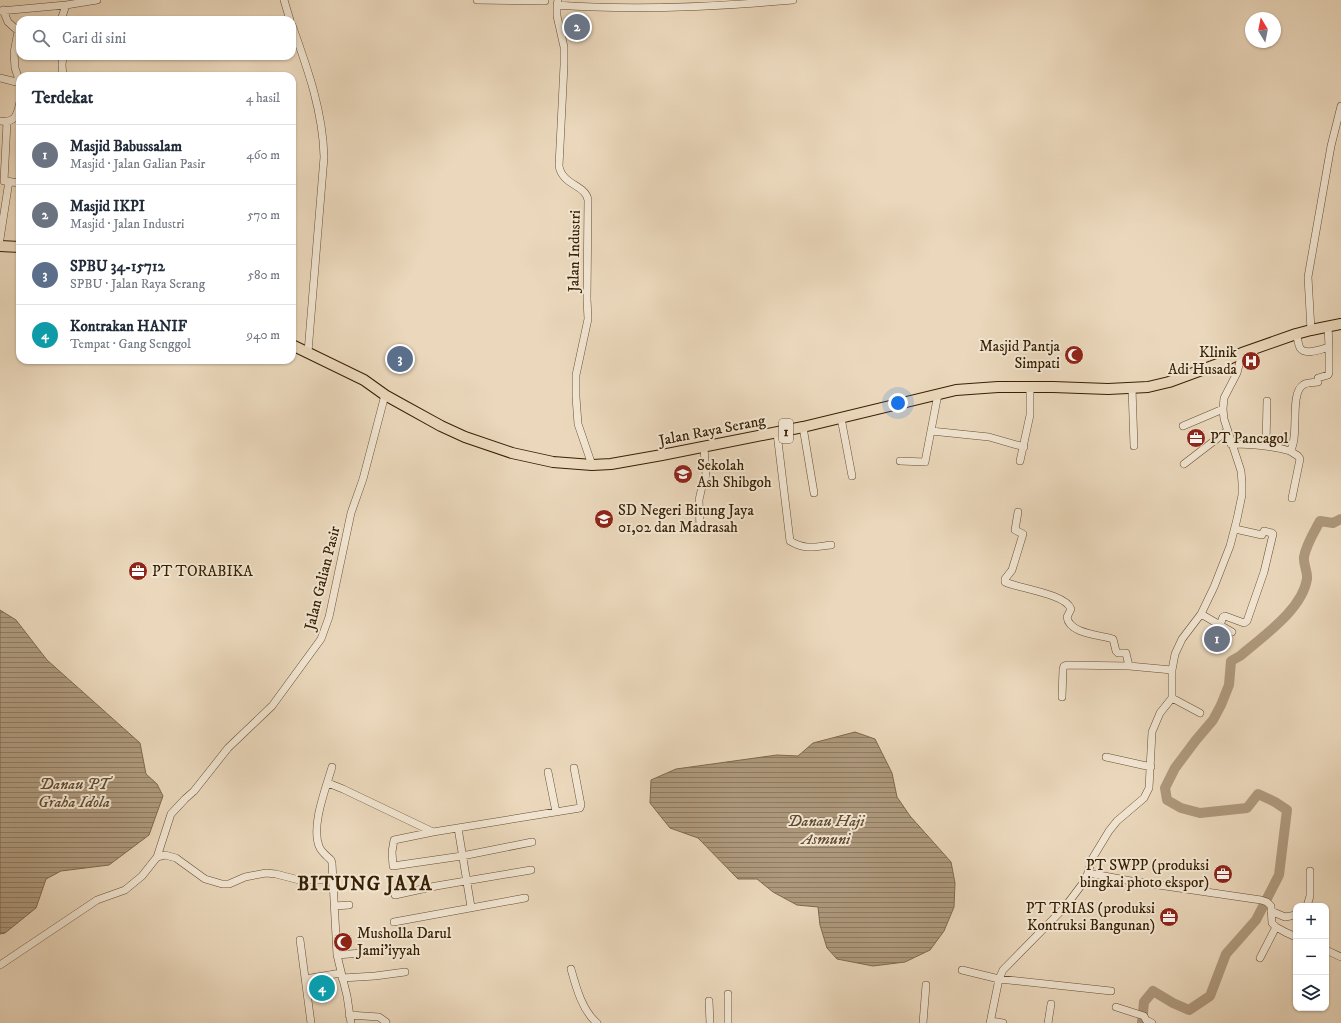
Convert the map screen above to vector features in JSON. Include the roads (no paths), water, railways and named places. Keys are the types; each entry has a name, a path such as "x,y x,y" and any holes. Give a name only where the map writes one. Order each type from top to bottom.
{"highway":[{"path":"0,246 16,247"},
{"name":"Jalan Raya Serang","path":"296,347 364,380 385,395 441,426 480,442 512,453 553,462 592,465 626,462 777,433 956,390 998,387 1108,389 1148,387 1169,382 1218,364 1242,353 1296,334 1341,324"}],"street":[{"path":"16,29 8,22 2,10 66,5 97,0"},
{"path":"284,0 289,16"},
{"path":"477,0 545,1 557,5 603,8 683,8 793,0"},
{"path":"62,16 66,5"},
{"name":"Jalan Industri","path":"557,5 564,48 559,166 563,177 586,194 588,200 588,319 576,375 576,397 578,424 592,465"},
{"path":"296,37 317,106 324,140 324,157 308,352"},
{"path":"16,42 14,53 16,72"},
{"path":"63,60 63,72"},
{"path":"0,78 16,82"},
{"path":"1311,330 1308,278 1331,146 1341,106"},
{"path":"0,239 4,181 3,122 15,118 16,115"},
{"path":"4,181 16,182"},
{"path":"1290,451 1294,441 1296,399 1299,389 1304,384 1317,383 1319,377 1328,375 1330,347 1328,326"},
{"path":"1296,334 1301,348 1304,351 1310,352 1330,347"},
{"path":"1003,1023 990,1022 999,979 1004,970 1065,908 1083,883 1092,859 1109,831 1117,821 1144,798 1149,788 1151,747 1154,727 1160,714 1172,698 1172,670 1178,648 1182,639 1201,614 1214,587 1235,529 1242,496 1241,472 1227,431 1223,409 1224,398 1237,373 1242,353"},
{"path":"1020,462 1030,416 1030,387"},
{"path":"1132,388 1134,446"},
{"path":"900,461 925,462 938,394"},
{"name":"Jalan Galian Pasir","path":"157,857 171,814 194,791 228,748 272,706 321,639 329,617 353,507 365,473 385,395"},
{"path":"1266,445 1267,401"},
{"path":"1183,426 1223,409"},
{"path":"841,418 852,476"},
{"path":"804,427 814,493"},
{"path":"931,431 990,437 1024,447"},
{"path":"1184,464 1227,431"},
{"path":"777,433 790,541 799,546 810,548 831,545"},
{"path":"1231,444 1266,445 1290,451 1298,456 1300,459 1292,498"},
{"path":"700,529 699,500 706,475 704,448"},
{"path":"1018,512 1015,530 1023,534 1012,570 1005,578 1005,582 1031,588 1069,604 1071,609 1067,617 1069,622 1089,634 1113,639 1116,651 1118,653 1126,652 1129,666"},
{"path":"1220,625 1223,617 1225,616 1246,622 1264,572 1273,534 1264,531 1262,535 1235,529"},
{"path":"1201,614 1232,632"},
{"path":"1062,697 1064,666 1129,666 1172,670"},
{"path":"1172,698 1200,713"},
{"path":"1106,757 1151,767"},
{"path":"332,767 318,823 317,835 319,848 331,860 337,955 347,996 351,1023"},
{"path":"532,842 462,856 393,866 392,864 394,840 581,807 574,768"},
{"path":"548,772 556,812"},
{"path":"328,783 433,832"},
{"path":"458,828 471,907"},
{"path":"0,966 97,900 125,890 142,876 157,857 166,855 176,858 205,879 222,884 228,884 245,877 266,873 299,880 333,880"},
{"path":"395,895 436,886 531,870"},
{"path":"1308,903 1310,896 1310,871"},
{"path":"1088,873 1264,901 1271,906 1271,919 1276,927 1293,936"},
{"path":"394,922 525,898"},
{"path":"335,906 349,905"},
{"path":"1271,911 1285,916 1293,915"},
{"path":"1260,958 1276,927"},
{"path":"300,940 310,1023"},
{"path":"1329,951 1341,956"},
{"path":"337,955 362,953"},
{"path":"571,969 578,993 590,1017 597,1023"},
{"path":"962,970 999,979 1111,991"},
{"path":"305,979 342,975 374,976 405,972"},
{"path":"923,1023 926,985"},
{"path":"728,994 728,1023"},
{"path":"709,1001 710,1023"},
{"path":"1048,1023 1051,1004"},
{"path":"1116,1007 1142,1015 1146,1020 1152,1023"},
{"path":"349,1015 379,1017 386,1022"}],"water":[{"name":"Danau PT Graha Idola","path":"0,610 16,620 47,660 140,743 146,774 157,784 163,796 149,835 109,865 61,871 46,879 36,908 5,933 0,934"},
{"name":"Danau Haji Asmuni","path":"855,732 875,739 892,773 897,797 910,816 951,862 955,883 954,907 944,931 930,950 905,962 873,966 837,959 827,948 820,925 818,907 797,905 773,892 757,879 738,879 698,838 670,828 650,803 651,780 676,769 777,755 798,756 813,743"}],"waterway":[{"path":"1142,1023 1144,1002 1153,991 1173,1003 1189,1010 1210,996 1226,954 1256,920 1279,875 1287,810 1275,802 1258,794 1247,808 1200,813 1181,808 1167,800 1165,788 1175,768 1213,720 1221,705 1229,685 1231,661 1240,656 1270,631 1290,612 1298,601 1304,590 1307,579 1304,560 1306,548 1320,521 1333,523 1341,519"}],"place":[{"name":"Masjid IKPI","path":"577,27"},
{"name":"Masjid Pantja Simpati","path":"1074,355"},
{"name":"SPBU 34-15712","path":"400,359"},
{"name":"Klinik Adi Husada","path":"1251,361"},
{"name":"PT Pancagol","path":"1196,438"},
{"name":"Sekolah Ash Shibgoh","path":"683,474"},
{"name":"SD Negeri Bitung Jaya 01,02 dan Madrasah","path":"604,519"},
{"name":"PT TORABIKA","path":"138,571"},
{"name":"Masjid Babussalam","path":"1217,639"},
{"name":"PT SWPP (produksi bingkai photo ekspor)","path":"1223,874"},
{"name":"PT TRIAS (produksi Kontruksi Bangunan)","path":"1169,917"},
{"name":"Musholla Darul Jami'iyyah","path":"343,942"},
{"name":"Kontrakan HANIF","path":"322,988"}],"district":[{"name":"BITUNG JAYA","path":"365,883"}]}
